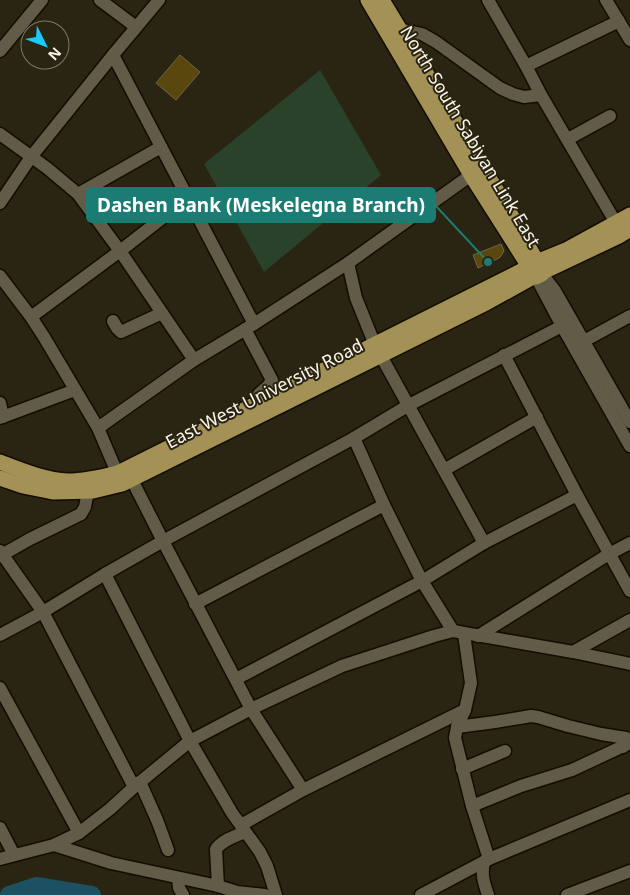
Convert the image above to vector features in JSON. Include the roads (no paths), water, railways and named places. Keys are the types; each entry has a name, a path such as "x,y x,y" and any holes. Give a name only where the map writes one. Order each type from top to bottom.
{"main road":[{"name":"North South Sabiyan Link East","path":"368,0 471,175 536,269"},
{"name":"North South Sabiyan Link East","path":"382,0 506,206 536,269"},
{"name":"East West University Road","path":"0,462 46,477 67,481 102,477 124,479 258,403 486,303 566,250 623,226 630,215"},
{"name":"East West University Road","path":"0,478 23,486 53,492 105,489 378,350"}],"street":[{"path":"0,51 42,0"},
{"path":"100,0 136,27"},
{"path":"0,203 31,157 159,0"},
{"path":"488,0 541,95 623,226"},
{"path":"606,0 630,40"},
{"path":"526,66 619,20"},
{"path":"399,29 422,34 436,42 500,88 513,94 524,96 541,95"},
{"path":"113,55 188,198 250,327 272,380 259,394 258,403"},
{"path":"568,139 610,116"},
{"path":"0,134 47,168 78,194 120,251 194,360"},
{"path":"78,194 161,148"},
{"path":"98,428 194,360 250,327 348,263 471,175"},
{"path":"31,317 188,198"},
{"path":"348,263 356,298 378,350 484,543"},
{"name":"North South Sabiyan Link East","path":"536,269 562,326 630,446"},
{"name":"North South Sabiyan Link East","path":"536,269 555,292 630,422"},
{"path":"0,276 31,317 98,428 124,479 163,541 251,709 303,790"},
{"path":"113,321 116,328 121,332 162,313"},
{"path":"584,341 630,316"},
{"path":"0,635 43,612 163,541 354,438 408,405 562,326"},
{"path":"504,355 577,495 630,591"},
{"path":"0,403 2,417 75,390"},
{"path":"444,470 537,416"},
{"path":"354,438 384,505 422,581 459,633 471,682 465,710 456,727 455,738 487,861 482,871 482,876 488,895"},
{"path":"88,491 85,507 81,514 1,554 43,612 157,820 168,850"},
{"path":"236,679 422,581 484,543 577,495"},
{"path":"195,604 384,505"},
{"path":"478,636 630,543"},
{"path":"105,574 190,741 232,813 260,852 267,866 276,895"},
{"path":"573,652 630,620"},
{"path":"0,859 54,845 79,833 190,741 251,709 342,666 434,636 459,633 573,652 630,664"},
{"path":"0,688 79,833"},
{"path":"225,890 216,849 218,846 303,790 465,710"},
{"path":"456,727 531,716 576,728 626,738 626,745 572,770 521,786 472,806"},
{"path":"462,769 505,751"},
{"path":"421,895 487,861 630,800"},
{"path":"0,828 14,854"},
{"path":"54,845 111,863 225,890 265,895"},
{"path":"566,895 630,871"},
{"path":"178,878 179,888 183,895"}],"waterway":[{"path":"9,895 36,886 92,895"}],"place":[{"name":"Dashen Bank (Meskelegna Branch)","path":"488,262"}]}
